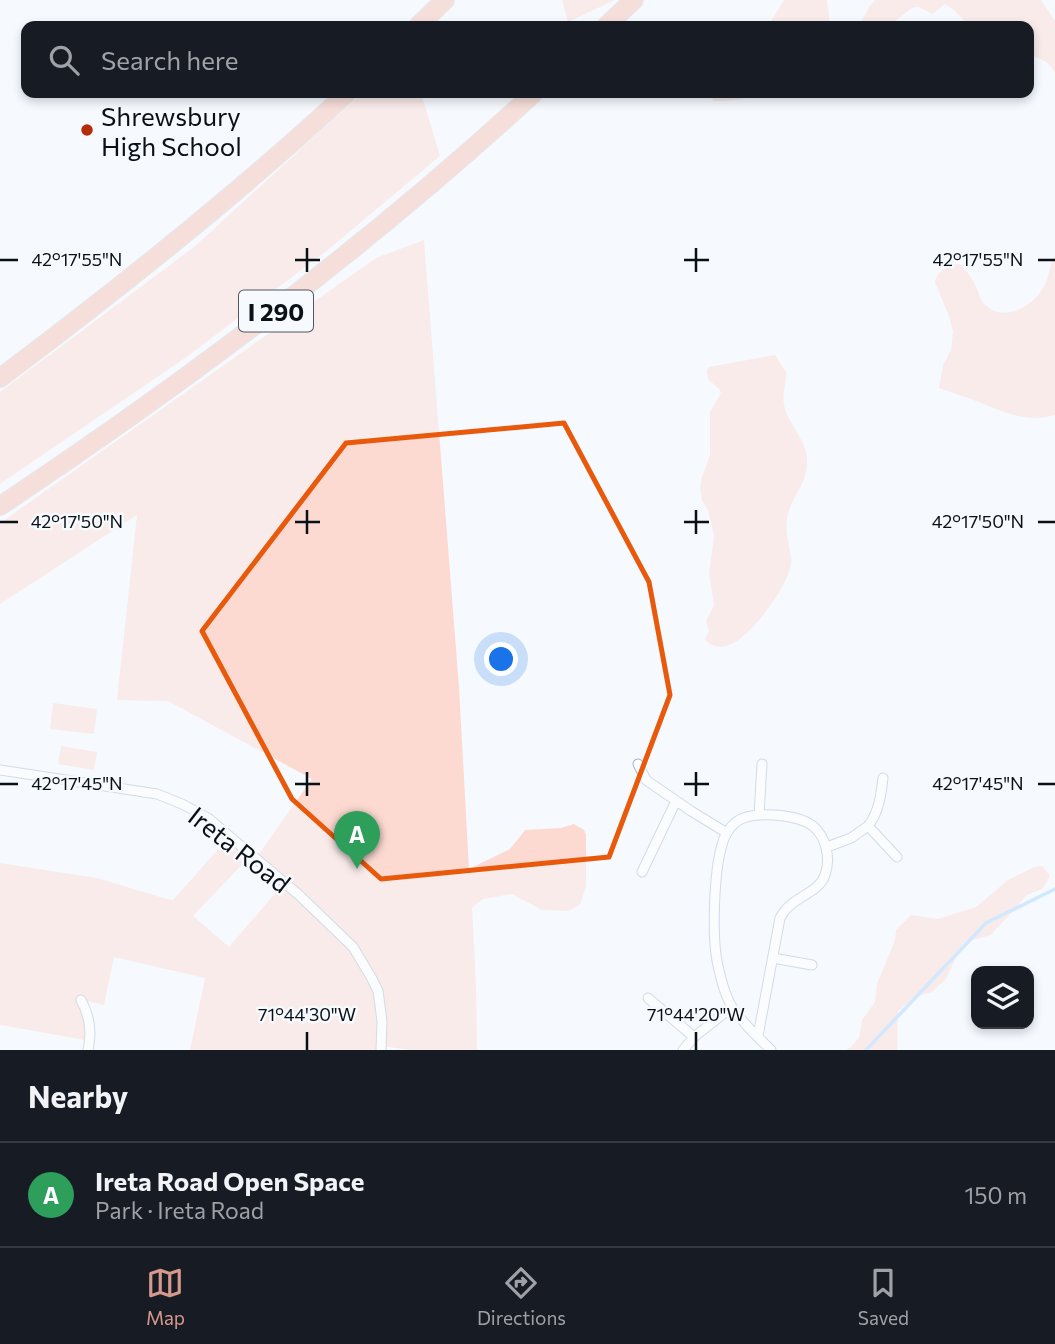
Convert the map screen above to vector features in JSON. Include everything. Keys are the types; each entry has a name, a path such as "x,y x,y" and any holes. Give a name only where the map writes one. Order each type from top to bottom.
{"highway":[{"path":"423,21 445,0"},
{"path":"611,21 634,0"},
{"path":"0,378 181,238 341,98"},
{"name":"I 290","path":"0,506 94,444 309,285 388,221 528,98"}],"street":[{"path":"638,764 646,780 727,833"},
{"path":"760,815 762,764"},
{"name":"Ireta Road","path":"0,770 157,794 208,818 299,895 353,947 378,991 382,1021 381,1050"},
{"path":"827,847 851,838 873,820 880,800 883,778"},
{"path":"642,872 676,801"},
{"path":"758,1037 780,918 794,900 820,883 826,873 827,847 818,831 804,821 760,815 737,821 727,833 719,856 715,942 717,962 732,1007 758,1037 771,1050"},
{"path":"868,826 897,857"},
{"path":"773,958 812,965"},
{"path":"648,998 694,1037"},
{"path":"81,1000 87,1010 89,1022 88,1050"},
{"path":"682,1050 732,1007"}],"highlighted area":[{"path":"564,423 649,582 670,695 609,857 381,879 292,799 202,631 346,443"}],"shaded area":[{"path":"562,0 615,0 570,21 568,21"},
{"path":"784,0 827,0 829,21 771,21"},
{"path":"875,0 1041,0 1055,21 1055,73 1047,62 1034,55 1034,21 964,21 945,4 933,14 918,7 912,8 895,21 862,21"},
{"path":"357,98 423,98 440,156 329,249 188,356 0,484 0,392 194,247"},
{"path":"711,98 746,98 740,99 714,101"},
{"path":"424,240 459,687 469,869 510,849 525,830 561,828 574,824 584,830 586,835 586,886 580,905 568,911 542,910 512,894 483,899 472,908 477,1050 411,1050 381,1046 381,1050 190,1050 205,978 114,957 104,1005 82,1000 90,1041 0,1026 0,863 97,878 173,900 230,836 252,854 193,916 229,947 284,883 256,858 312,779 168,701 117,700 137,515 0,604 0,523 376,258"},
{"path":"1055,255 1055,415 1035,418 1017,416 939,388 943,365 951,350 953,332 935,282 941,271 960,264 973,280 982,301 997,312 1006,313 1024,307 1039,294"},
{"path":"775,355 786,372 785,409 804,445 807,458 805,476 787,519 791,565 782,588 749,631 728,645 713,646 705,639 709,631 706,621 714,605 709,574 714,536 708,510 702,501 700,486 710,455 710,412 721,393 708,379 707,370 709,367"},
{"path":"53,703 97,709 94,734 50,729"},
{"path":"61,746 97,752 94,770 58,764"},
{"path":"1042,866 1050,876 1042,889 1027,895 991,935 963,943 946,979 932,992 917,996 898,1011 897,1050 845,1050 859,1038 862,1020 875,1002 877,984 895,940 896,930 911,915 938,919 976,907 1008,880 1034,867"}],"waterway":[{"path":"866,1050 986,923 1055,889"}],"place":[{"name":"Shrewsbury High School","path":"87,130"},
{"name":"Ireta Road Open Space","path":"357,869"}]}
